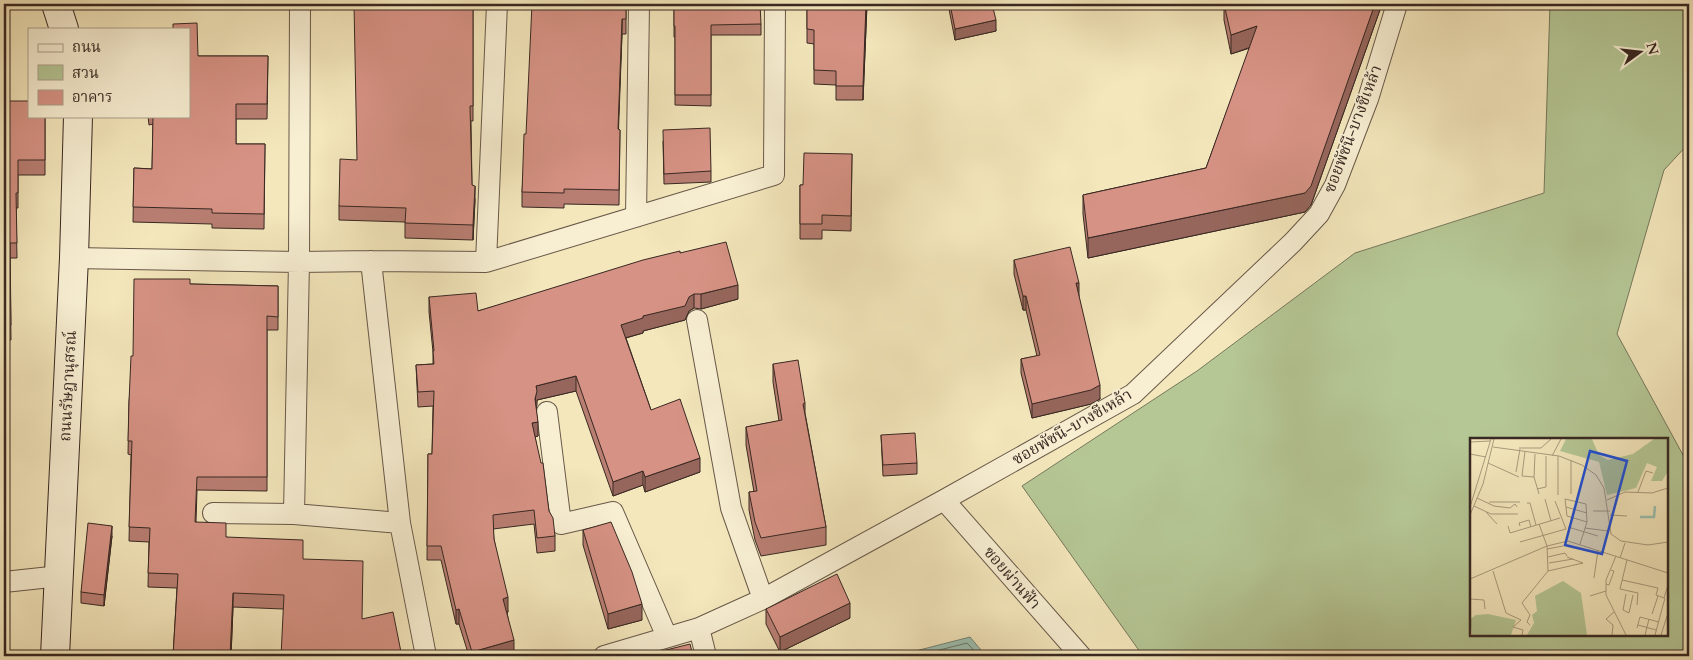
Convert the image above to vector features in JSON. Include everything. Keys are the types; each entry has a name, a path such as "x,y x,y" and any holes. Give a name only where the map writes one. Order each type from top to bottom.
{"street":[{"path":"56,4 64,28"},
{"path":"294,514 299,262 300,4"},
{"path":"486,262 497,4"},
{"path":"636,217 639,4"},
{"path":"74,258 299,262 486,262 774,175 775,4"},
{"name":"ซอยพัชนี-บางชีเหล้า","path":"604,656 699,628 763,599 1133,394 1294,242 1319,214 1338,176 1368,99 1397,4"},
{"name":"ถนนรัษฎานุสรณ์","path":"55,656 74,258 78,118"},
{"path":"370,261 400,523 426,656"},
{"path":"697,320 731,508 763,599"},
{"path":"548,412 561,524 613,512 667,637"},
{"name":"ซอยผ่านฟ้า","path":"944,500 1081,656"},
{"path":"213,513 294,514 400,523"},
{"path":"4,582 60,576"},
{"path":"699,628 706,656"}],"green space":[{"path":"1550,4 1689,4 1689,143 1664,170 1617,334 1689,466 1689,656 1143,656 1022,486 1197,371 1355,253 1544,193"}],"water":[{"path":"970,637 986,656 896,656"}],"building":[{"path":"354,4 473,4 473,106 470,106 472,185 475,186 473,225 405,223 406,208 339,206 340,159 357,160"},
{"path":"532,4 626,4 626,19 622,19 618,129 620,130 619,190 564,189 564,193 522,192"},
{"path":"674,4 760,4 761,24 711,25 711,95 675,95"},
{"path":"807,4 866,4 863,86 836,86 836,71 814,70 814,30 807,29"},
{"path":"950,4 992,4 996,20 955,29"},
{"path":"1224,4 1375,4 1311,186 1305,193 1088,238 1083,195 1206,168 1257,26 1231,35"},
{"path":"197,23 198,56 268,56 267,104 236,104 236,144 265,144 264,214 212,213 212,209 133,207 134,168 152,169 153,118 190,118 190,28 173,28 173,24"},
{"path":"4,101 28,101 28,118 45,118 45,160 18,160 18,193 16,193 17,243 10,243 11,325 4,325"},
{"path":"710,128 711,171 664,174 663,130"},
{"path":"804,153 852,154 851,216 822,215 822,224 800,224 800,185 803,185"},
{"path":"726,242 738,285 694,294 689,297 685,306 643,316 643,318 621,325 651,410 680,399 700,458 645,477 643,471 613,482 576,376 536,386 535,399 538,422 532,423 541,463 543,463 549,511 553,518 555,536 537,538 534,510 493,515 494,539 508,597 503,599 514,640 472,652 459,609 456,610 441,546 427,546 428,454 432,454 434,391 418,392 416,365 434,364 429,297 476,293 478,311 643,260"},
{"path":"1070,247 1079,283 1076,283 1100,385 1091,390 1032,404 1021,359 1040,355 1026,296 1023,296 1014,260"},
{"path":"134,279 190,279 190,284 278,286 278,317 267,316 267,477 197,477 195,522 226,523 226,537 303,540 303,559 363,561 362,619 393,612 401,652 384,656 281,656 284,595 233,593 230,656 173,656 178,574 148,573 150,528 129,527 132,441 128,441 131,356 133,356"},
{"path":"798,360 805,403 803,404 826,527 761,538 755,522 749,492 757,491 746,427 782,420 773,364"},
{"path":"915,433 917,463 883,465 881,435"},
{"path":"611,522 632,572 642,604 608,614 583,530"},
{"path":"88,523 112,526 104,595 81,592"},
{"path":"837,574 850,603 780,637 766,609"},
{"path":"690,644 693,656 650,656 650,654"}]}
